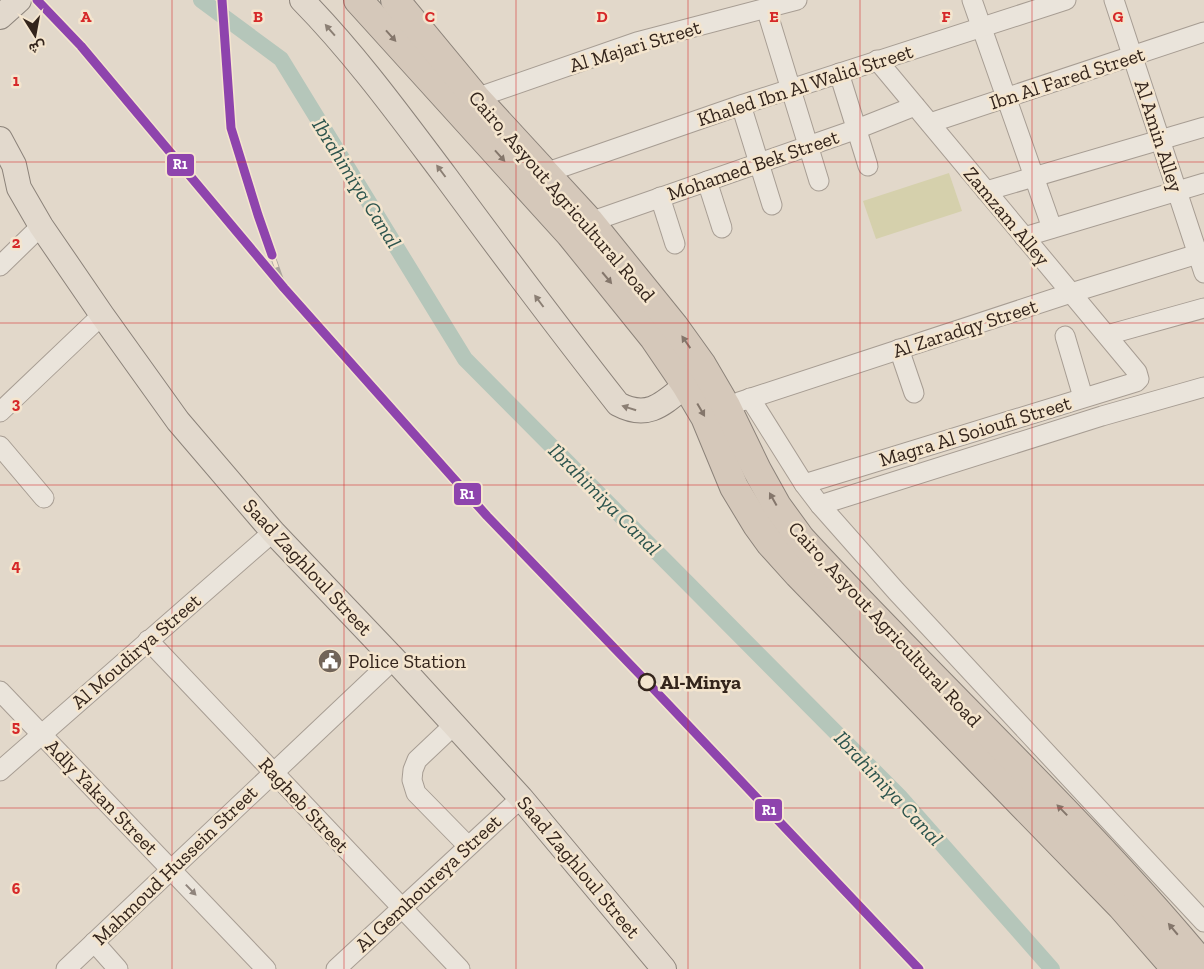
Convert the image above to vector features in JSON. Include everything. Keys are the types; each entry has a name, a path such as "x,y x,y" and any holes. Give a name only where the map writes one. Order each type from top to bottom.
{"highway":[{"name":"Cairo, Asyout Agricultural Road","path":"395,0 476,98 590,222 674,326 702,365 738,402 757,470 777,506 801,539 1071,837 1121,906 1176,969"},
{"name":"Cairo, Asyout Agricultural Road","path":"365,2 570,234 654,338 705,417 734,487 757,525 770,542 798,574 1071,837 1168,922 1204,966"}],"main road":[{"path":"0,17 19,0"},
{"path":"302,0 359,64 618,404 629,410 642,411 654,409 666,402 686,385"},
{"name":"Saad Zaghloul Street","path":"0,140 14,164 10,183 178,421 273,532 394,658 521,798 664,969"}],"street":[{"name":"Al Majari Street","path":"476,98 637,42 797,0"},
{"path":"972,0 1052,228"},
{"name":"Khaled Ibn Al Walid Street","path":"545,173 790,88 1066,0"},
{"name":"Al Amin Alley","path":"1114,0 1177,191 1201,253 1204,273"},
{"path":"766,8 819,181"},
{"name":"Ibn Al Fared Street","path":"930,123 1204,32"},
{"name":"Zamzam Alley","path":"877,60 1138,372"},
{"path":"839,73 868,166"},
{"path":"741,105 772,205"},
{"name":"Mohamed Bek Street","path":"590,222 856,129 915,106"},
{"path":"986,191 1204,127"},
{"path":"707,181 722,228"},
{"path":"1024,237 1204,183"},
{"path":"660,197 675,244"},
{"path":"0,266 41,226"},
{"name":"Al Zaradqy Street","path":"738,402 1071,293 1201,253"},
{"path":"1107,336 1204,308"},
{"path":"0,412 102,315"},
{"path":"1065,336 1083,397"},
{"path":"899,350 914,393"},
{"name":"Magra Al Soioufi Street","path":"804,484 1136,382 1139,379 1138,372"},
{"path":"820,504 1102,416 1204,387"},
{"name":"Cairo, Asyout Agricultural Road","path":"738,402 820,504 896,591 1204,922"},
{"path":"0,446 44,498"},
{"name":"Al Moudirya Street","path":"0,771 273,532"},
{"name":"Ragheb Street","path":"148,640 460,969"},
{"name":"Mahmoud Hussein Street","path":"66,969 394,658"},
{"name":"Adly Yakan Street","path":"0,691 266,969"},
{"path":"454,725 417,760 412,780 416,792 468,846"},
{"name":"Al Gemhoureya Street","path":"336,969 521,798"},
{"path":"94,942 118,969"}],"shaded area":[{"path":"949,173 962,211 876,239 863,201"}],"waterway":[{"name":"Ibrahimiya Canal","path":"201,0 281,59 465,359 901,798 1052,969"}],"railway":[{"path":"222,0 231,128 258,215 284,288"}],"transit line":[{"name":"R1","path":"37,0 81,46 284,288 487,516 919,969"},
{"name":"R1","path":"222,0 231,128 272,255"}],"place":[{"name":"Police Station","path":"330,661"},
{"name":"Al-Minya","path":"647,682"}]}
